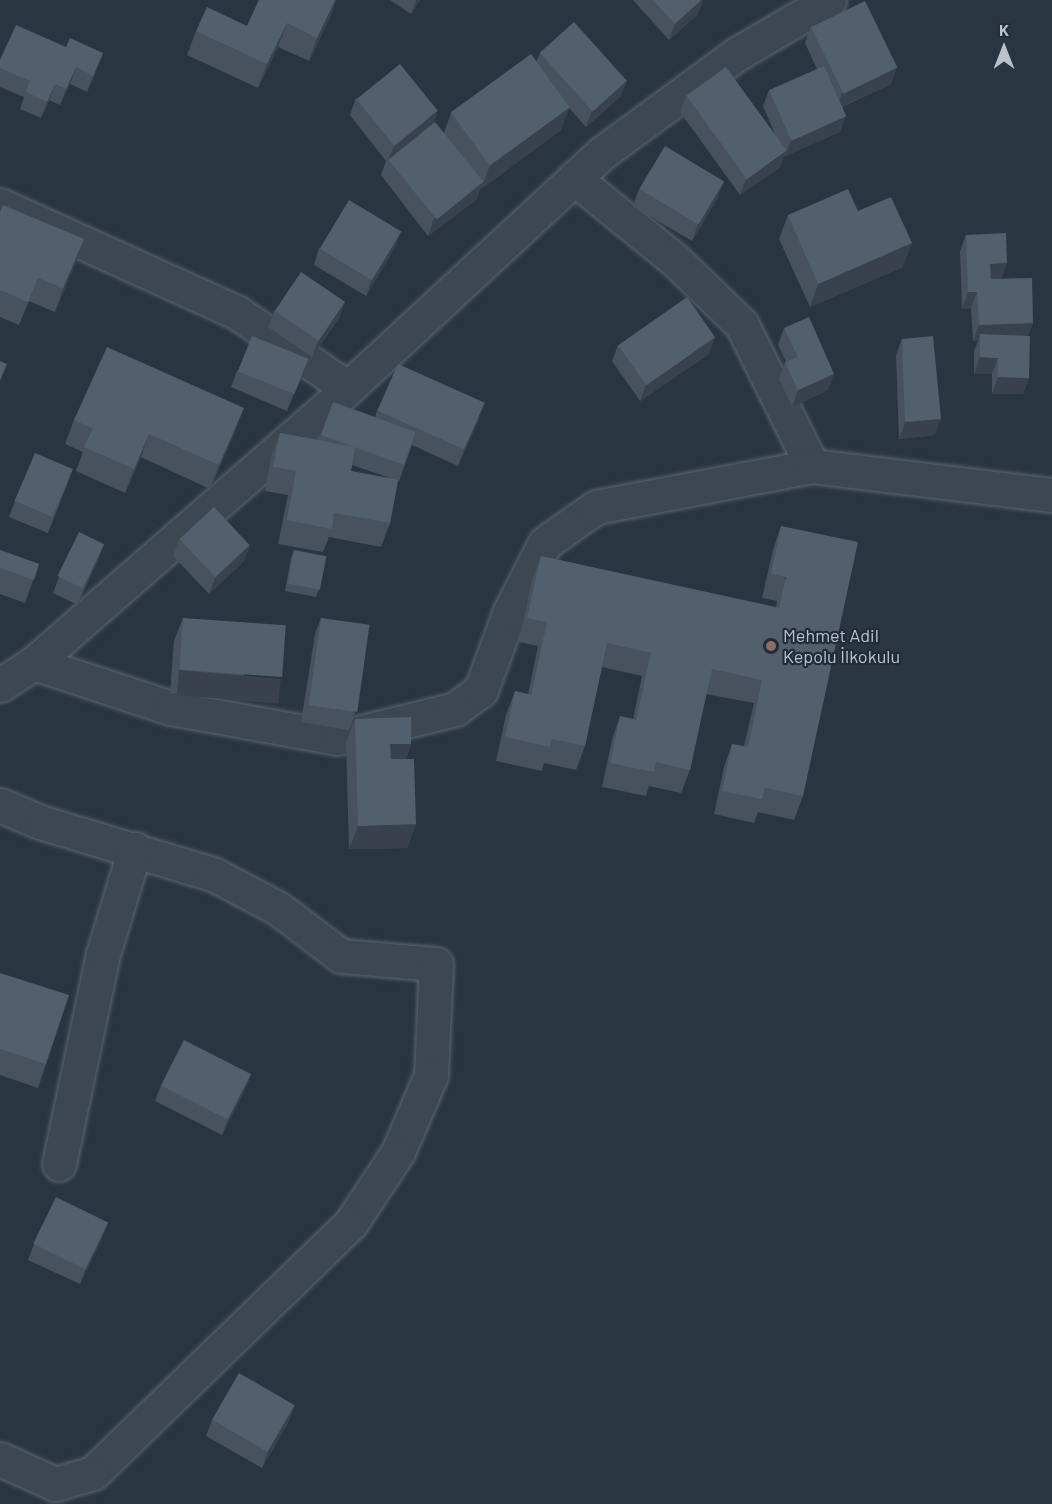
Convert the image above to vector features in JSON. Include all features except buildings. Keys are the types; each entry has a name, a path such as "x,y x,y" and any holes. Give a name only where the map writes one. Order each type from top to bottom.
{"street":[{"path":"0,685 34,663 348,388 574,178 737,54 830,0"},
{"path":"574,178 675,260 742,325 812,466"},
{"path":"0,205 236,312 348,388"},
{"path":"34,663 171,708 337,738 455,709 481,690 510,611 545,543 588,513 812,466 1052,495"},
{"path":"0,805 40,822 135,849 246,890 341,956 436,964 431,1075 398,1152 351,1223 93,1473 55,1484 0,1459"},
{"path":"59,1164 103,954 135,849"}],"place":[{"name":"Mehmet Adil Kepolu İlkokulu","path":"771,646"}]}
